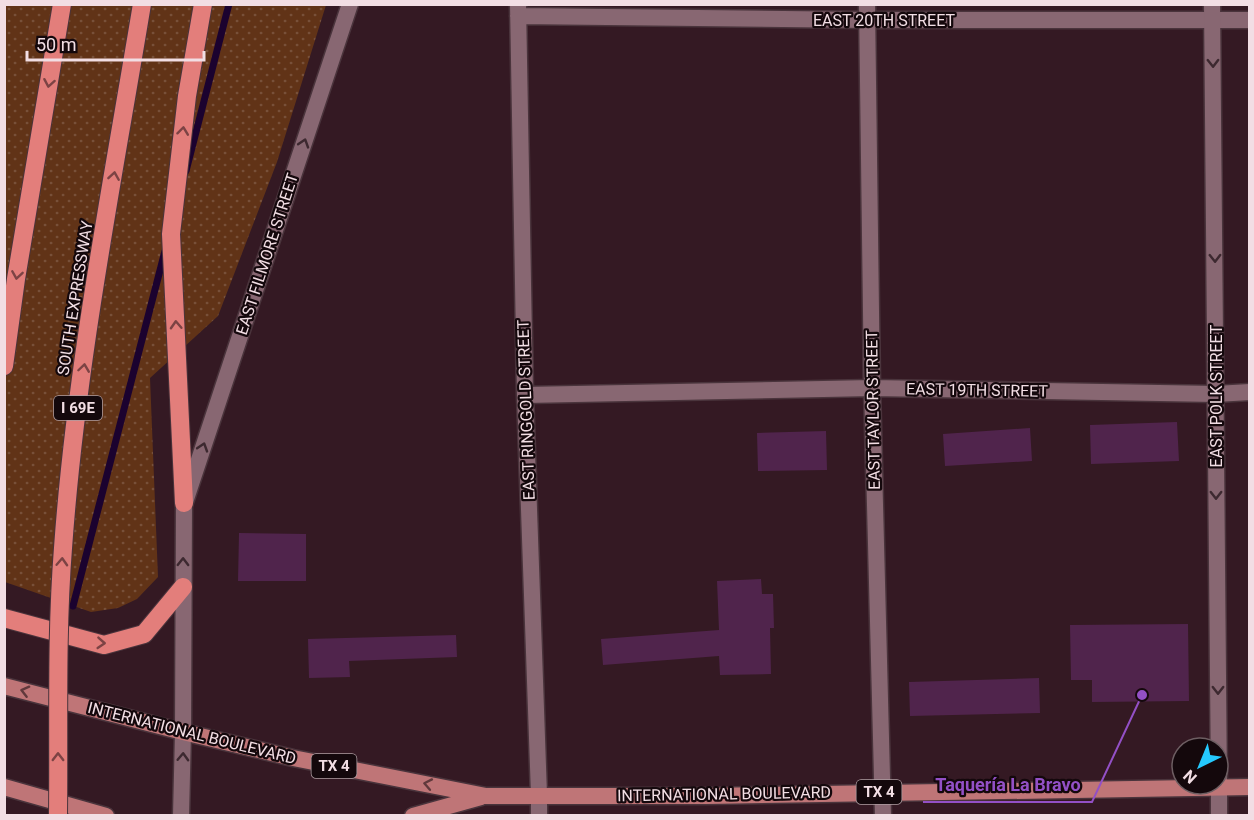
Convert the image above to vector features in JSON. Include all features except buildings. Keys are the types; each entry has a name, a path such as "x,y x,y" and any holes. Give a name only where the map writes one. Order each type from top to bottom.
{"highway":[{"path":"4,366 16,279 62,4"},
{"name":"SOUTH EXPRESSWAY","path":"58,816 59,610 64,534 78,406 102,243 142,4"},
{"path":"184,503 171,234 187,96 203,4"},
{"path":"4,618 104,645 144,634 183,587"}],"main road":[{"name":"INTERNATIONAL BOULEVARD","path":"4,686 293,758 486,796 707,796 1170,788"},
{"path":"4,787 106,816"},
{"name":"INTERNATIONAL BOULEVARD","path":"1230,787 1250,787"},
{"name":"INTERNATIONAL BOULEVARD","path":"413,816 486,796"}],"street":[{"name":"EAST FILMORE STREET","path":"184,503 350,4"},
{"name":"EAST 20TH STREET","path":"518,10 1212,12 1250,20"},
{"name":"EAST RINGGOLD STREET","path":"518,10 525,395 539,816"},
{"name":"EAST TAYLOR STREET","path":"867,12 872,388 883,816"},
{"name":"EAST POLK STREET","path":"1212,12 1218,736"},
{"name":"EAST 19TH STREET","path":"525,395 872,388 1216,394 1250,392"},
{"path":"181,816 184,503"},
{"name":"EAST POLK STREET","path":"1218,796 1219,816"}],"shaded area":[{"path":"5,5 326,5 277,162 218,316 150,378 158,577 137,599 118,608 91,612 5,582"}],"waterway":[{"path":"186,171 229,4"},
{"path":"73,606 165,251"}],"place":[{"name":"Taquería La Bravo","path":"1142,695"}]}
